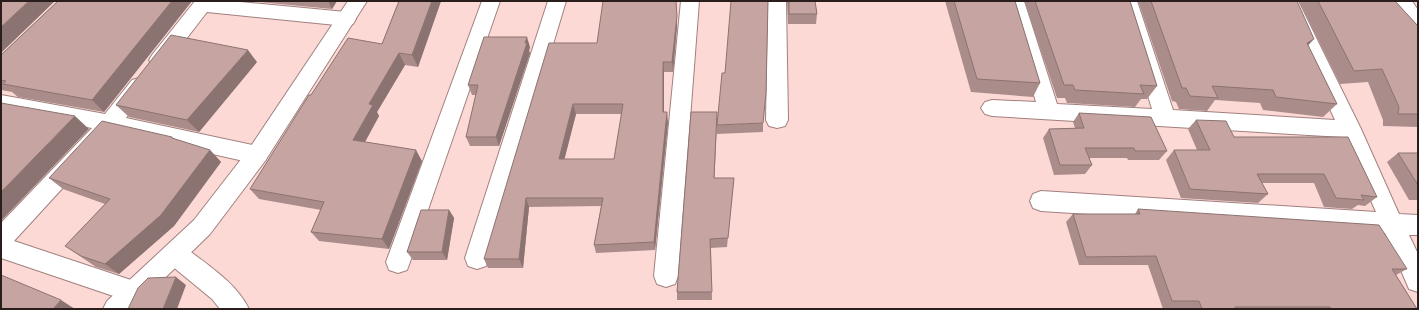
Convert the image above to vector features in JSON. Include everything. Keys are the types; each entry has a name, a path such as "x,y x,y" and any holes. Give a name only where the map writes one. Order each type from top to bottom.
{"street":[{"path":"116,309 202,227 257,155 358,1"},
{"path":"398,262 491,1"},
{"path":"477,258 557,1"},
{"path":"666,276 690,1"},
{"path":"777,1 777,120"},
{"path":"1015,1 1049,111"},
{"path":"1128,1 1165,118"},
{"path":"1289,1 1350,129 1418,281"},
{"path":"1403,1 1418,27"},
{"path":"1,239 110,123 204,3 346,20"},
{"path":"1,102 110,123 257,155"},
{"path":"992,108 1350,129"},
{"path":"1041,201 1394,225 1418,225"},
{"path":"1,247 134,292"},
{"path":"175,254 221,291 236,309"}],"building":[{"path":"1,1 29,1 1,27"},
{"path":"58,1 172,1 92,100 3,84 6,81 1,80 1,55"},
{"path":"399,1 432,1 412,55 399,53 369,104 373,105 353,140 416,150 382,239 311,232 324,202 250,189 309,95 311,95 348,38 382,44"},
{"path":"603,1 676,1 677,16 672,62 663,62 663,112 667,112 654,242 594,245 603,198 526,198 519,259 484,259 549,43 597,43","holes":["573,104 623,104 614,159 559,159"]},
{"path":"731,1 768,1 766,93 763,123 717,125 722,73 725,73"},
{"path":"789,1 815,1 817,14 789,14"},
{"path":"954,1 1015,1 1040,83 977,79"},
{"path":"1035,1 1130,1 1157,86 1140,85 1144,94 1075,90 1073,85 1064,85"},
{"path":"1151,1 1297,1 1314,39 1307,43 1337,104 1276,97 1273,90 1212,86 1218,98 1190,96 1186,88 1182,88"},
{"path":"1318,1 1395,1 1418,26 1418,114 1398,114 1399,107 1382,69 1354,71"},
{"path":"171,35 248,50 187,120 116,105"},
{"path":"484,37 527,37 525,43 527,43 496,137 466,137 478,85 468,85"},
{"path":"1,103 75,116 1,192"},
{"path":"691,112 717,112 714,178 734,178 728,238 710,239 712,292 677,292"},
{"path":"1079,113 1151,117 1167,151 1135,151 1134,148 1085,148 1092,165 1060,165 1049,129 1084,128"},
{"path":"1196,120 1226,121 1234,137 1348,137 1377,197 1361,195 1364,200 1336,198 1324,174 1257,174 1268,194 1190,189 1174,150 1210,150"},
{"path":"102,121 172,137 210,150 161,215 105,264 81,256 65,246 110,199 49,178"},
{"path":"1398,153 1418,153 1418,185"},
{"path":"1138,209 1379,225 1407,269 1392,269 1417,309 1235,307 1235,309 1202,309 1199,301 1172,301 1156,256 1086,257 1073,214 1140,214"},
{"path":"421,210 449,210 442,252 407,252"},
{"path":"1,275 61,300 53,309 1,309"},
{"path":"176,277 163,309 128,309 138,288 148,278"}]}
